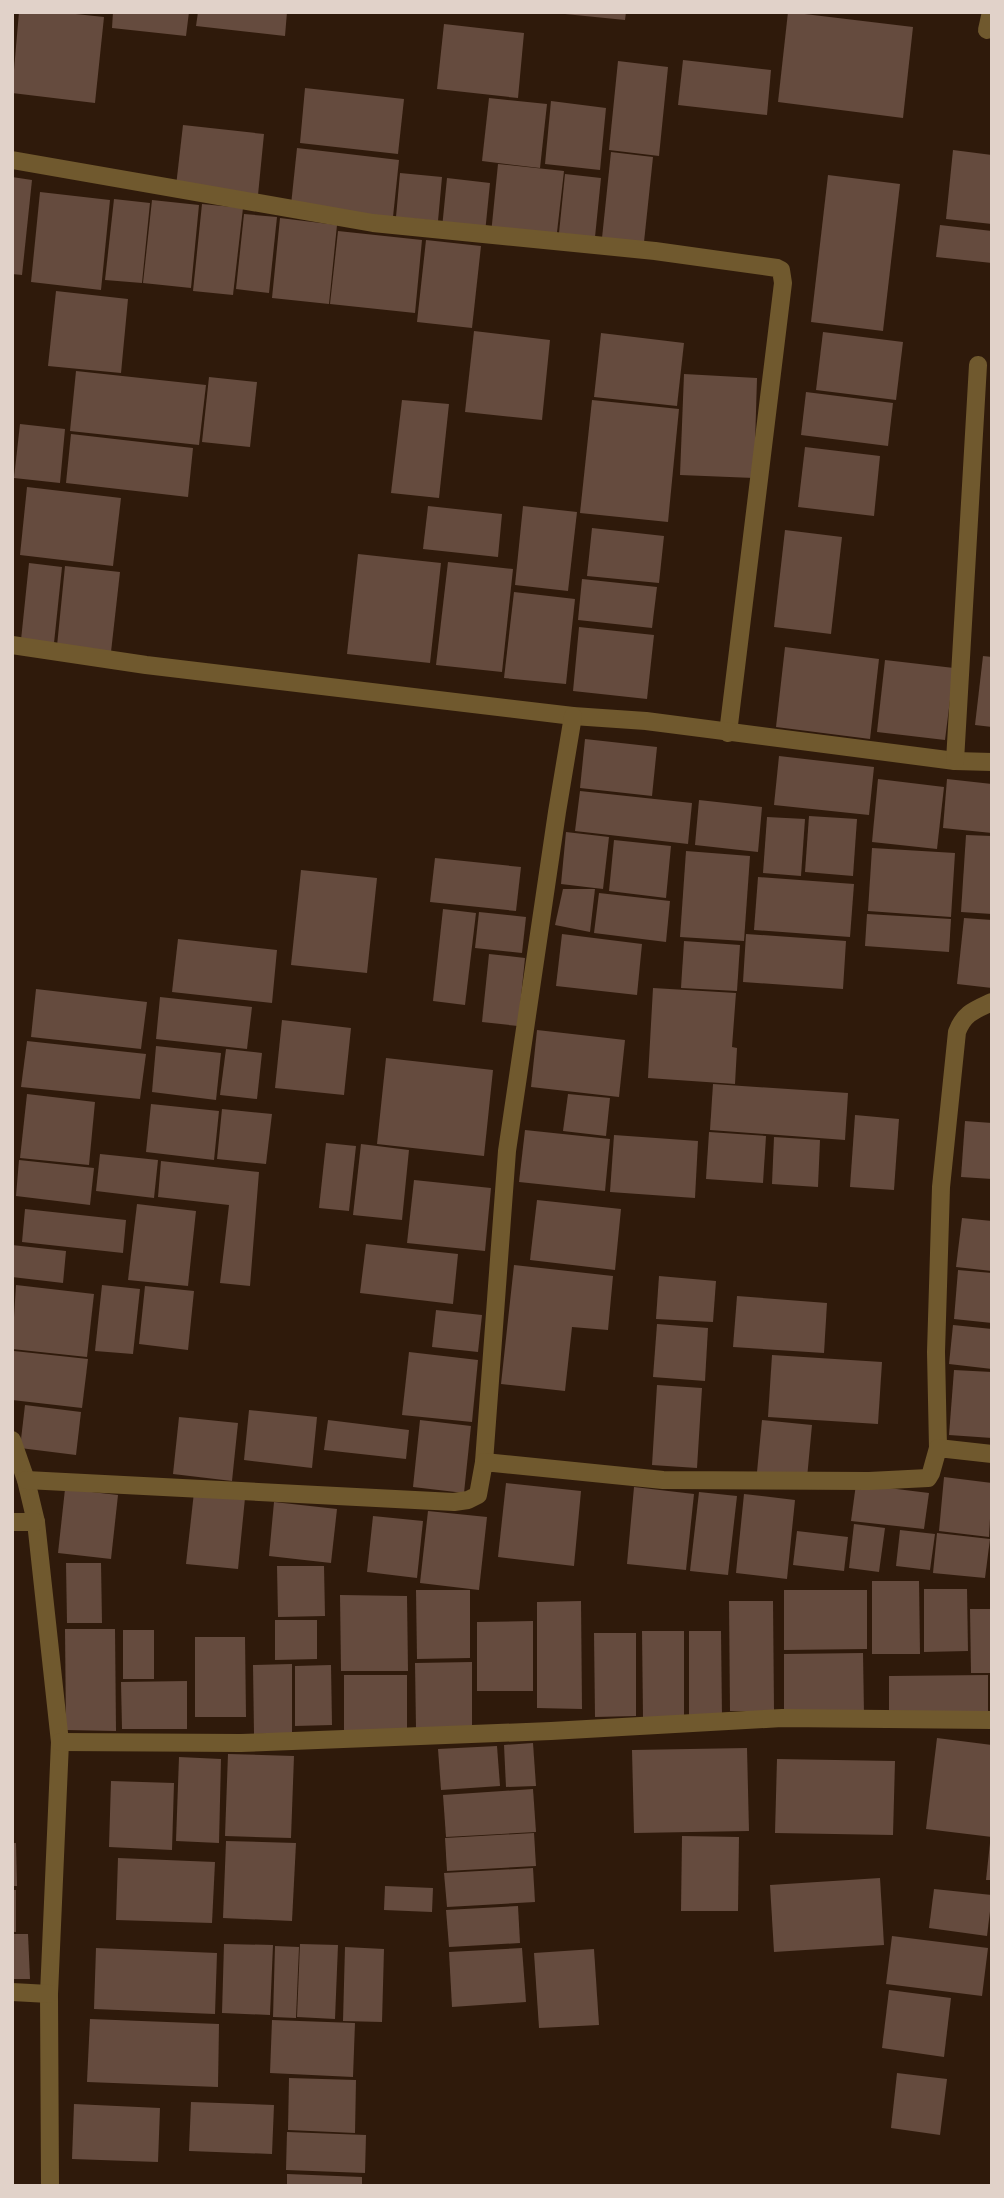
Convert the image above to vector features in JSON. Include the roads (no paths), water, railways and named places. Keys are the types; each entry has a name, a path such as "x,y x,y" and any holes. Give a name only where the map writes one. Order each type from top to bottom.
{"street":[{"path":"12,160 373,223 655,251 781,270 783,284 728,733"},
{"path":"955,761 978,365"},
{"path":"12,645 146,665 573,716 646,721 955,761 992,762"},
{"path":"26,1480 454,1502 478,1495 484,1462 507,1151 556,812 573,716"},
{"path":"484,1462 663,1480 928,1478 932,1473 938,1448 938,1247 941,1187 957,1031 962,1019 970,1011 992,1002"},
{"path":"12,1440 26,1480 36,1522 60,1742 48,1994 50,2186"},
{"path":"938,1448 992,1454"},
{"path":"12,1522 36,1522"},
{"path":"60,1742 241,1743 551,1731 782,1718 992,1720"},
{"path":"12,1992 48,1994"}]}
